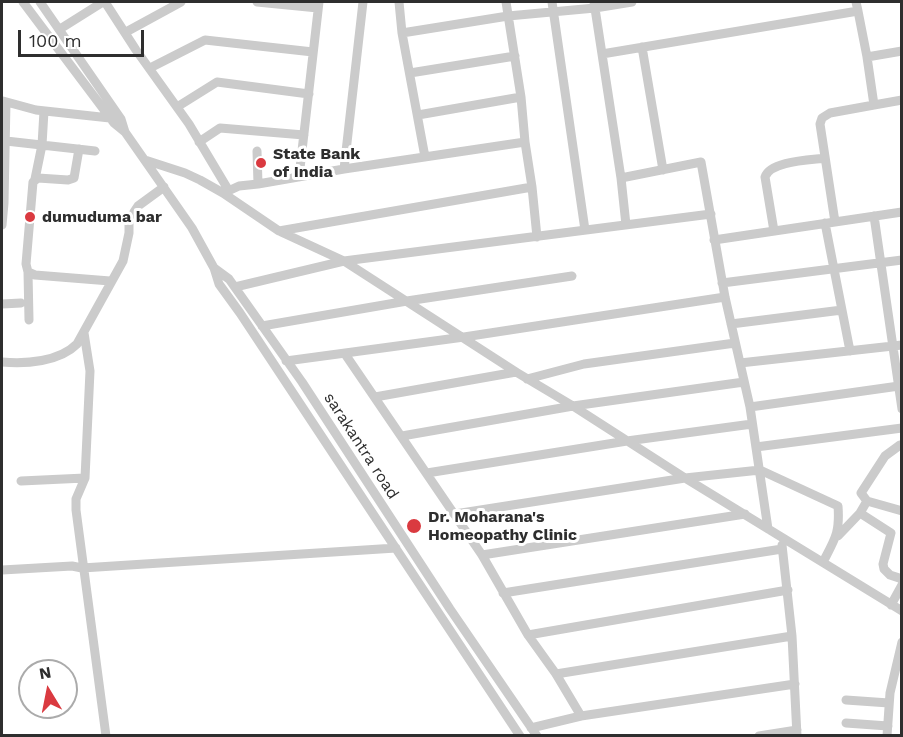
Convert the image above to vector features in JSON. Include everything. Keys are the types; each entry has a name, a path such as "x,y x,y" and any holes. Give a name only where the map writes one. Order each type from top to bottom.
{"street":[{"path":"23,2 110,118 125,132"},
{"path":"40,2 121,119 125,132"},
{"path":"60,29 104,2 177,107 226,192"},
{"path":"126,32 181,2"},
{"path":"257,2 319,5 299,177"},
{"path":"344,169 363,2"},
{"path":"399,2 402,33 425,157"},
{"path":"506,2 521,97 537,237"},
{"path":"402,33 508,16 553,6 632,2"},
{"path":"595,5 626,225"},
{"path":"553,6 585,230"},
{"path":"602,54 857,6 874,105"},
{"path":"150,68 205,40 313,52"},
{"path":"642,47 663,170"},
{"path":"867,57 902,51"},
{"path":"410,73 515,56"},
{"path":"177,107 217,82 309,94"},
{"path":"418,115 521,97"},
{"path":"850,351 835,270 820,124 824,115 902,100"},
{"path":"2,225 6,141 4,101 44,111 110,118"},
{"path":"29,320 26,264 35,179 42,145 44,111"},
{"path":"198,142 220,128 304,135"},
{"name":"sarakantra road","path":"125,132 192,228 214,268 219,284 520,735"},
{"path":"6,141 95,151"},
{"path":"226,192 239,186 525,142"},
{"path":"35,179 68,180 74,178 79,149"},
{"path":"257,151 258,184"},
{"path":"774,231 766,173 771,168 785,164 825,158"},
{"path":"145,160 185,173 226,192 279,231 344,261 527,379 902,611"},
{"path":"621,178 701,162 722,283 750,407 768,529"},
{"path":"2,362 32,362 68,352 77,344 123,261 129,222 134,212 138,206 164,187"},
{"path":"279,231 531,187"},
{"path":"714,240 902,212"},
{"path":"234,287 344,261 711,214"},
{"path":"874,216 898,346 902,410"},
{"path":"722,283 902,260"},
{"name":"sarakantra road","path":"214,268 229,279 262,326 534,732"},
{"path":"28,272 35,275 110,281"},
{"path":"262,326 572,276"},
{"path":"286,361 464,337 725,297"},
{"path":"2,304 21,303"},
{"path":"731,324 842,310"},
{"path":"84,333 90,371 85,478 76,499 82,568 106,735"},
{"path":"527,379 584,364 735,343"},
{"path":"740,363 898,346"},
{"path":"345,354 482,555 528,635 556,675 580,716"},
{"path":"375,397 516,372"},
{"path":"402,436 573,406 744,382"},
{"path":"750,407 899,386"},
{"path":"427,473 627,441 752,424"},
{"path":"756,447 902,428"},
{"path":"901,443 885,456 861,493 867,501 902,511"},
{"path":"455,514 686,478 760,470 838,506 839,527 835,540"},
{"path":"21,481 85,478"},
{"path":"822,562 835,540 860,513 867,501"},
{"path":"860,513 891,533 883,564 884,569 890,575 902,579"},
{"path":"482,555 745,514"},
{"path":"759,735 797,733 792,636 781,536"},
{"path":"2,570 82,568 396,548"},
{"path":"503,593 782,549"},
{"path":"891,605 902,585"},
{"path":"528,635 788,590"},
{"path":"556,675 792,636"},
{"path":"846,723 887,730 893,675 902,642"},
{"path":"534,732 580,716 795,684"},
{"path":"846,700 889,703"}],"place":[{"name":"State Bank of India","path":"261,163"},
{"name":"dumuduma bar","path":"30,217"},
{"name":"Dr. Moharana's Homeopathy Clinic","path":"414,526"}]}
